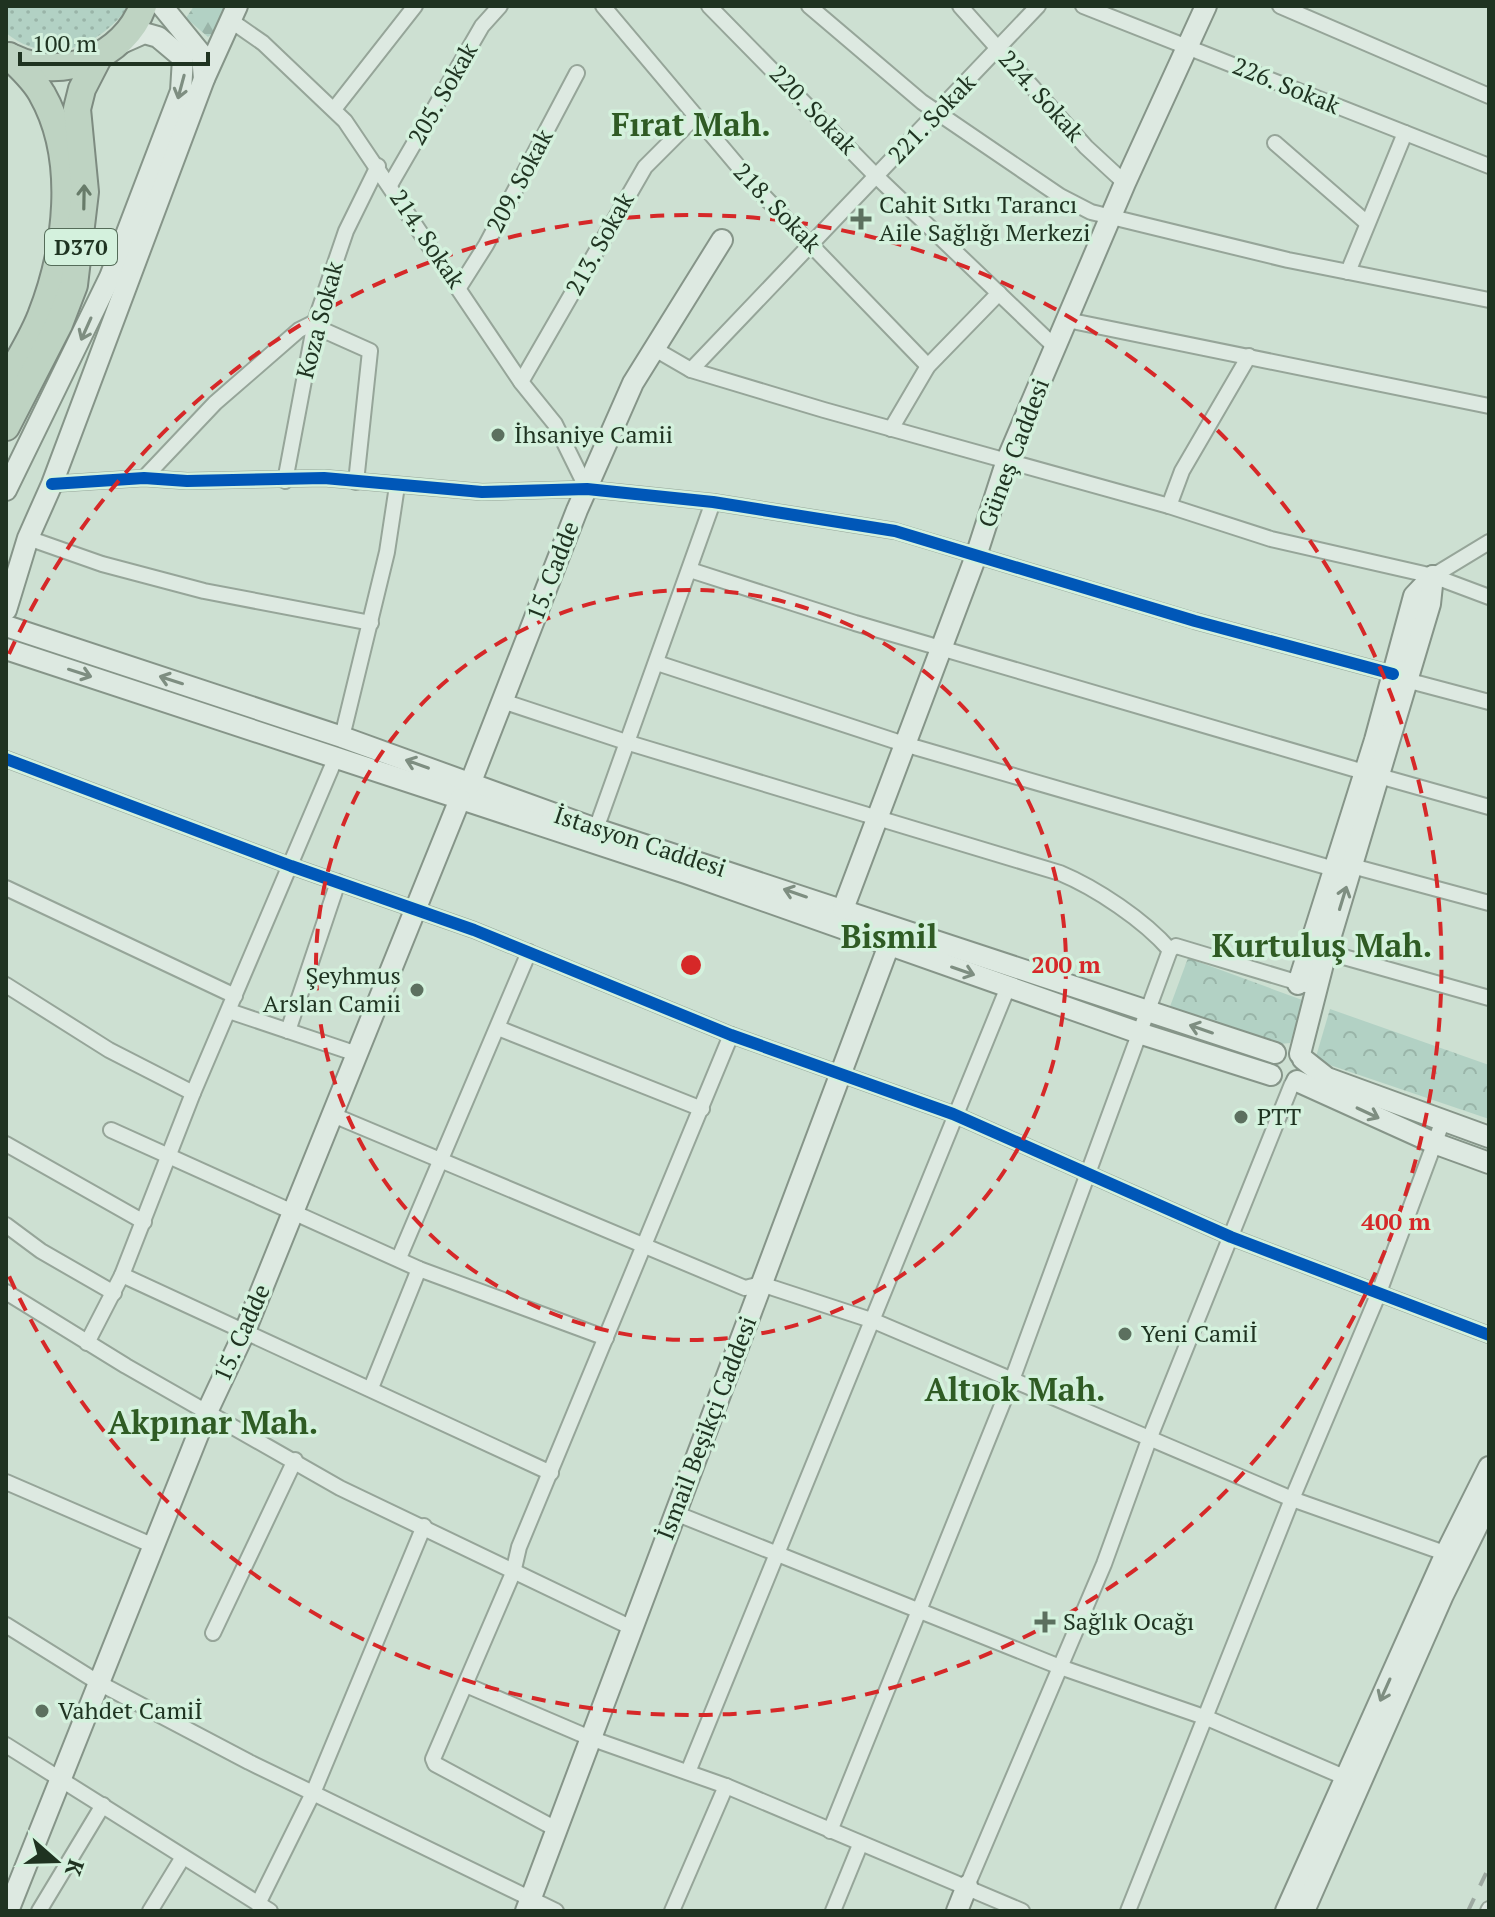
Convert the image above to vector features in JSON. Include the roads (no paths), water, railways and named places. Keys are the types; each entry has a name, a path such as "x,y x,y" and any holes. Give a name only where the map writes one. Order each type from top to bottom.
{"highway":[{"path":"8,56 25,64 57,68 108,50 138,20 143,6"},
{"name":"D370","path":"6,427 59,324 74,285 85,192 77,109 82,89 108,50"},
{"name":"D370","path":"6,382 41,318 56,268 65,194 53,120 42,93 8,56"}],"street":[{"path":"162,6 202,55 204,79"},
{"path":"335,108 415,6"},
{"name":"205. Sokak","path":"390,185 482,26 500,6"},
{"name":"218. Sokak","path":"603,6 694,118 928,366"},
{"name":"220. Sokak","path":"709,6 876,176 1055,347"},
{"path":"809,6 938,114 1060,196 1091,212 1348,272 1489,300"},
{"name":"224. Sokak","path":"960,6 1086,147 1125,183"},
{"name":"221. Sokak","path":"691,370 1038,6"},
{"name":"226. Sokak","path":"1083,6 1489,166"},
{"name":"Güneş Caddesi","path":"843,909 976,556 1007,460 1125,183 1206,6"},
{"path":"1280,6 1489,96"},
{"path":"6,610 28,538 52,484 204,79 234,13"},
{"name":"214. Sokak","path":"234,13 335,108 460,286 521,382 555,424 587,489"},
{"path":"6,490 110,277 181,91 183,58 158,37 144,33 108,50"},
{"name":"209. Sokak","path":"460,286 486,245 577,73"},
{"name":"213. Sokak","path":"521,382 645,167 694,118"},
{"path":"1348,272 1405,133"},
{"path":"1275,143 1367,223"},
{"name":"Koza Sokak","path":"285,481 315,322 346,231 378,166"},
{"name":"15. Cadde","path":"8,1911 207,1412 245,1331 587,489 633,383 722,240"},
{"path":"891,429 928,366 999,293"},
{"path":"1067,320 1489,406"},
{"path":"144,478 215,403 299,330 315,322 323,330 370,351 356,482"},
{"path":"653,348 691,370 1169,506 1271,539 1433,576 1489,597"},
{"path":"1169,506 1182,471 1249,356"},
{"path":"52,484 144,478 285,481 324,478 482,492 587,489 713,502 895,531 1265,641 1489,702"},
{"path":"342,737 371,623 397,486"},
{"path":"596,829 713,502"},
{"path":"28,538 102,564 204,591 371,623"},
{"path":"1433,576 1489,542"},
{"path":"690,570 1489,807"},
{"path":"957,1911 1104,1564 1150,1437 1294,1082 1304,1071 1302,1057 1308,986 1400,677 1430,604 1433,576"},
{"name":"İstasyon Caddesi","path":"6,626 342,737 465,792 686,873 1142,1034 1271,1075"},
{"name":"İstasyon Caddesi","path":"6,649 336,757 596,829 1275,1053"},
{"path":"657,663 904,744 1343,868 1489,903"},
{"path":"502,701 629,743 1033,865 1094,887 1170,950"},
{"path":"87,1343 122,1275 193,1093 336,757"},
{"path":"6,759 529,952 731,1035 953,1114 1231,1237 1489,1335"},
{"path":"1308,986 1326,952 1343,868"},
{"path":"288,1031 338,882"},
{"path":"6,888 235,996"},
{"name":"İsmail Beşikçi Caddesi","path":"528,1906 630,1627 889,945"},
{"path":"830,1831 1012,1380 1142,1034 1170,950 1176,946 1308,986"},
{"path":"399,1258 529,952"},
{"path":"1326,952 1489,998"},
{"path":"6,985 109,1050 193,1093"},
{"path":"688,1772 874,1321 953,1114 1008,987"},
{"path":"229,1011 357,1054"},
{"path":"498,1028 702,1109"},
{"path":"556,1829 435,1764 433,1759 513,1573 519,1547 731,1035"},
{"path":"1489,1137 1442,1123 1327,1078 1290,1049 1275,1053 1269,1063 1271,1075 1280,1083 1294,1082 1434,1143 1489,1163"},
{"path":"333,1115 441,1163 745,1288 761,1284 874,1321 1292,1499 1452,1556"},
{"path":"1128,1911 1292,1499 1378,1295 1442,1123"},
{"path":"111,1130 419,1269 606,1338"},
{"path":"6,1144 144,1222"},
{"path":"6,1225 41,1251 114,1293"},
{"path":"371,1388 419,1269"},
{"path":"122,1275 551,1473"},
{"path":"6,1292 87,1343 340,1488 630,1627"},
{"path":"213,1633 295,1460"},
{"path":"1304,1911 1354,1781 1489,1467"},
{"path":"6,1482 154,1546"},
{"path":"1452,1556 1489,1502"},
{"path":"675,1513 1060,1667 1207,1718 1354,1781"},
{"path":"6,1745 264,1908 424,1526"},
{"path":"6,1625 99,1683 528,1906 556,1911"},
{"path":"466,1685 590,1738 726,1786 1022,1911"},
{"path":"1286,1911 1354,1781"},
{"path":"672,1911 726,1786"},
{"path":"39,1911 103,1805"},
{"path":"833,1911 860,1845"},
{"path":"150,1911 183,1857"}],"railway":[{"path":"1468,1911 1489,1867"}],"place":[{"name":"Cahit Sıtkı Tarancı Aile Sağlığı Merkezi","path":"861,219"},
{"name":"İhsaniye Camii","path":"498,435"},
{"name":"Şeyhmus Arslan Camii","path":"417,990"},
{"name":"PTT","path":"1241,1117"},
{"name":"Yeni Camiİ","path":"1125,1334"},
{"name":"Sağlık Ocağı","path":"1045,1622"},
{"name":"Vahdet Camiİ","path":"42,1711"}],"district":[{"name":"Fırat Mah.","path":"691,125"},
{"name":"Bismil","path":"889,937"},
{"name":"Kurtuluş Mah.","path":"1322,946"},
{"name":"Altıok Mah.","path":"1015,1390"},
{"name":"Akpınar Mah.","path":"213,1423"}]}
